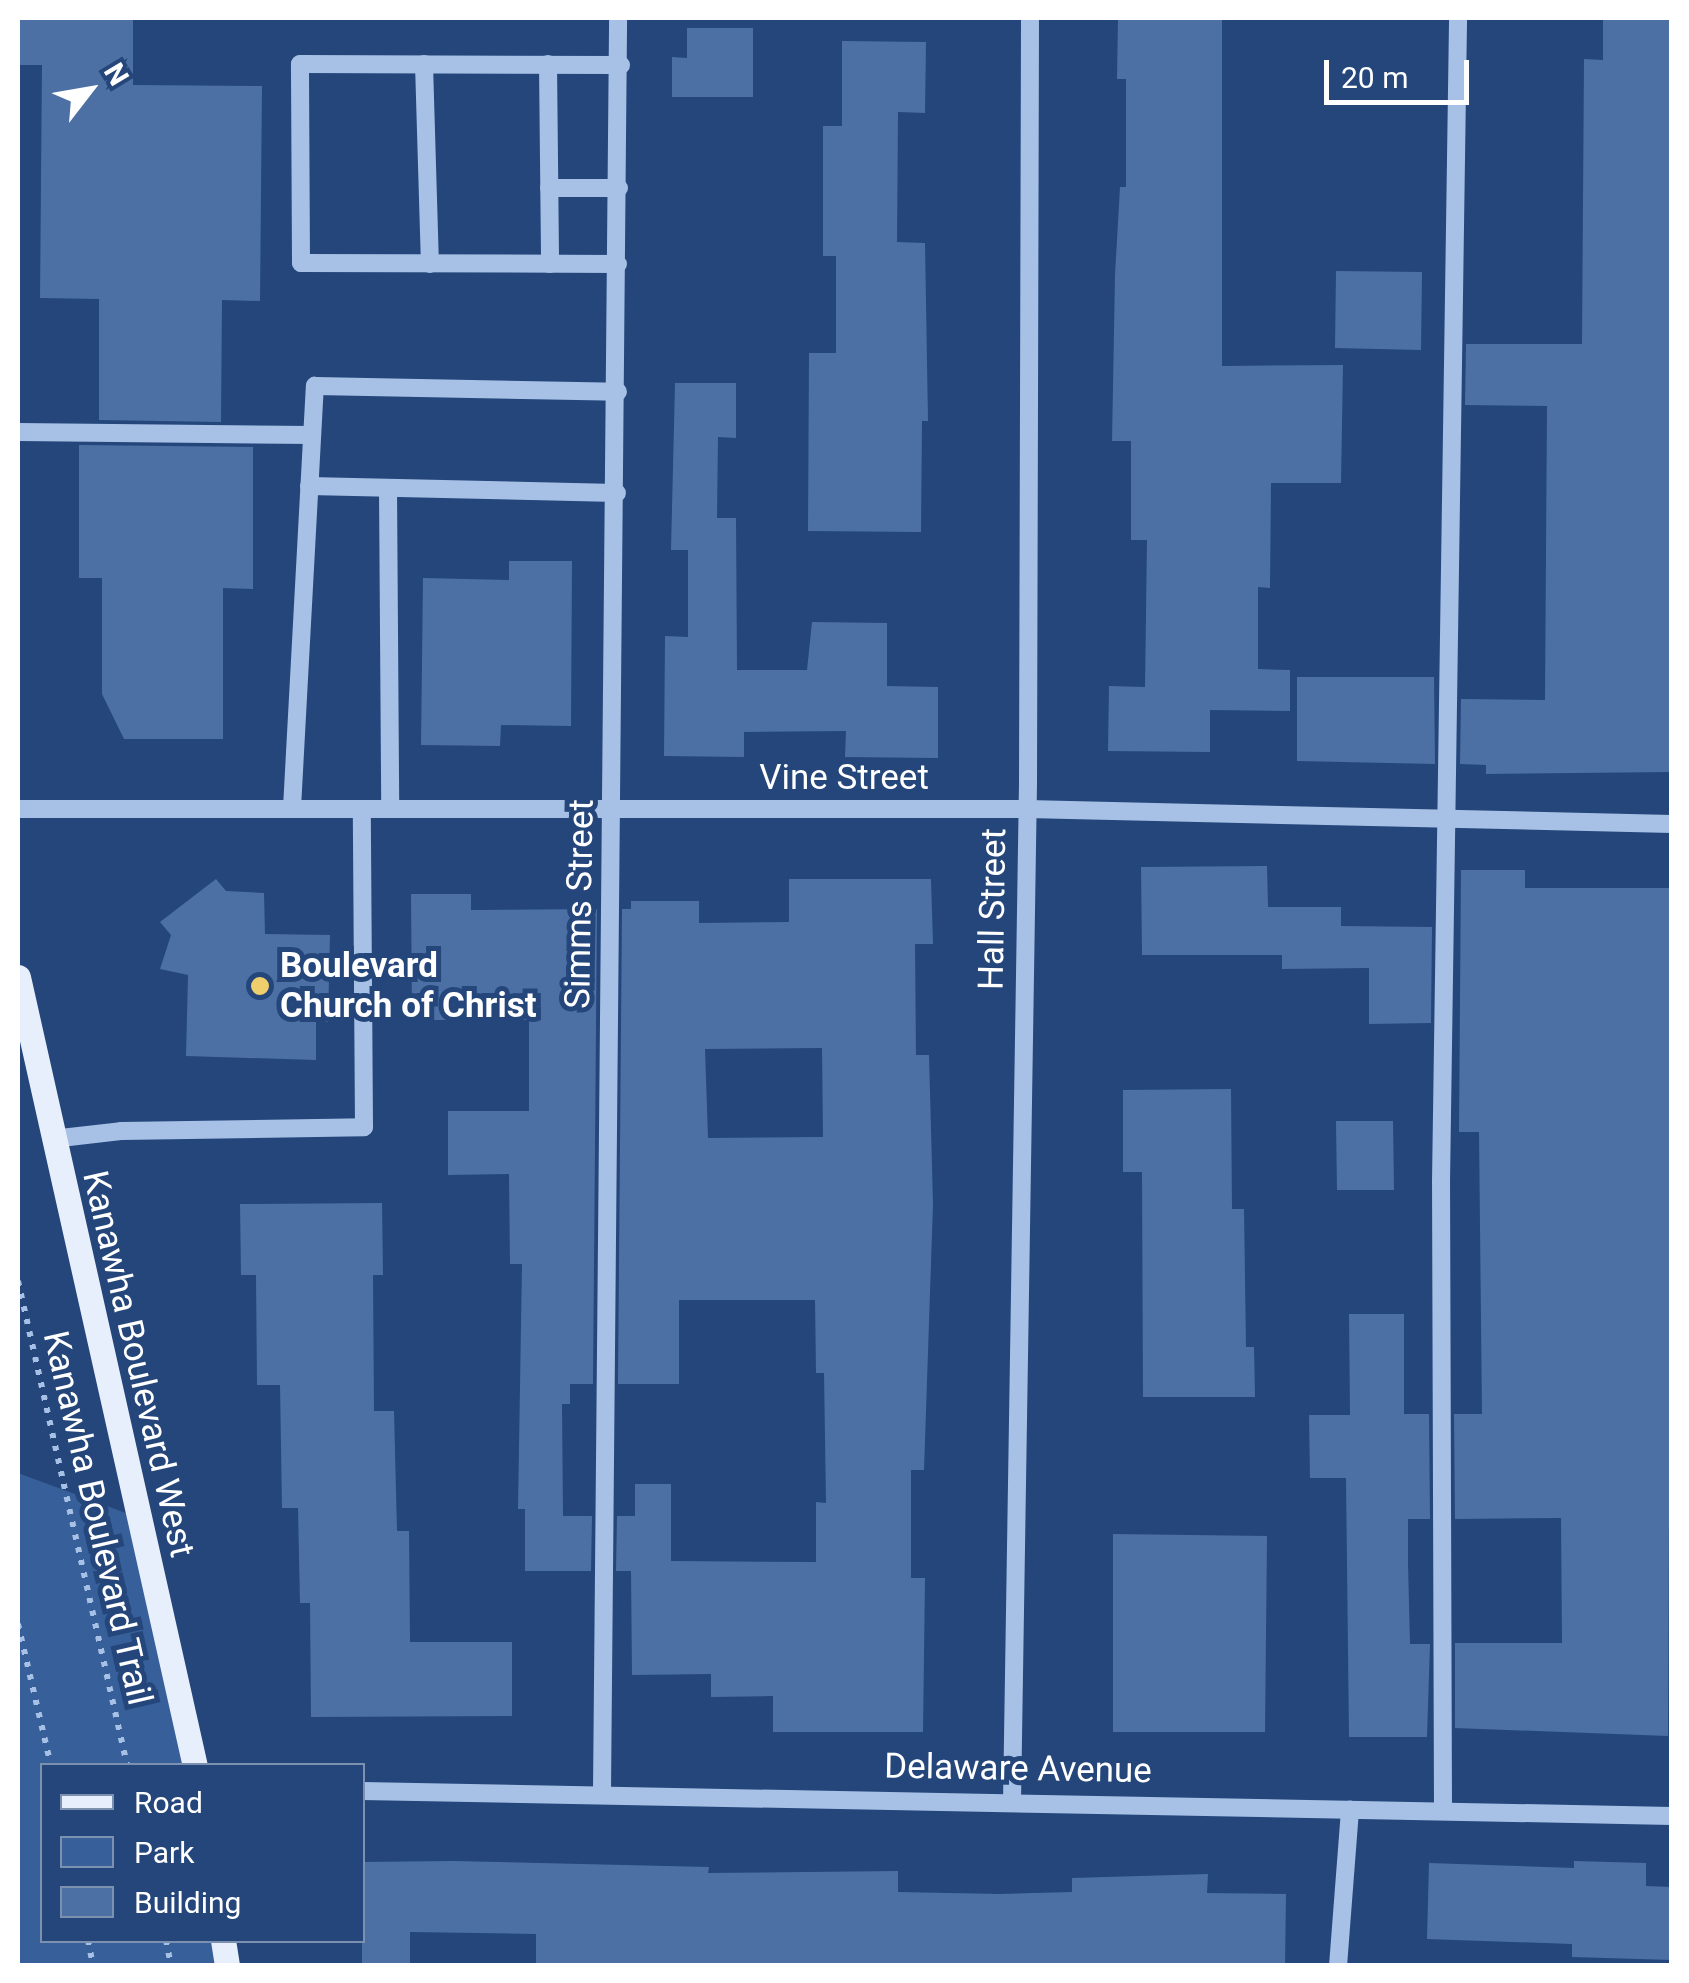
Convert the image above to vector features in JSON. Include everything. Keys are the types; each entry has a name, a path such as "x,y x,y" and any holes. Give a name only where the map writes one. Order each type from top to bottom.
{"main road":[{"name":"Kanawha Boulevard West","path":"18,976 194,1763"}],"street":[{"name":"Simms Street","path":"602,1791 618,392 618,18"},
{"name":"Hall Street","path":"1012,1802 1027,810 1030,18"},
{"path":"1443,1811 1441,1182 1450,819 1458,18"},
{"path":"618,264 301,264 300,64 620,64"},
{"path":"424,64 430,264"},
{"path":"548,64 550,264"},
{"path":"549,188 619,188"},
{"path":"292,808 314,386 618,392"},
{"path":"18,432 312,435"},
{"path":"310,486 617,493"},
{"path":"388,488 390,808"},
{"path":"52,1139 121,1131 364,1127 362,808"},
{"name":"Vine Street","path":"18,809 1027,810 1672,824"},
{"name":"Delaware Avenue","path":"365,1791 602,1791 1672,1816"},
{"path":"1338,1966 1350,1809"}],"path":[{"name":"Kanawha Boulevard Trail","path":"18,1281 126,1763"},
{"path":"18,1624 50,1763"}],"green space":[{"path":"18,1473 134,1516 195,1763 40,1763 40,1943 223,1943 227,1965 18,1965"}],"building":[{"path":"19,18 133,18 133,85 262,86 260,301 222,300 221,422 99,420 99,299 40,298 42,65 19,65"},
{"path":"1118,18 1222,18 1222,366 1343,365 1341,483 1271,483 1270,588 1258,587 1258,669 1290,670 1290,711 1210,710 1210,752 1108,751 1109,686 1145,687 1147,540 1131,540 1131,441 1112,441 1115,275 1120,187 1126,187 1126,79 1117,79"},
{"path":"1603,18 1672,18 1672,772 1486,774 1486,765 1460,764 1461,699 1545,700 1547,406 1465,405 1466,344 1582,344 1584,59 1603,60"},
{"path":"687,28 753,28 753,97 672,97 672,57 687,58"},
{"path":"842,41 926,42 925,113 898,112 897,242 925,243 928,421 922,421 921,532 808,531 809,353 836,353 836,256 823,256 823,126 842,126"},
{"path":"1336,271 1422,272 1421,350 1335,348"},
{"path":"675,383 736,383 736,438 718,437 717,518 736,518 737,670 807,670 812,622 887,623 887,686 938,687 938,758 845,757 846,731 744,732 744,757 664,756 665,636 688,637 688,550 671,550"},
{"path":"79,445 253,447 253,589 223,588 223,739 124,739 102,694 102,578 79,578"},
{"path":"509,561 572,561 571,726 501,725 500,746 421,745 423,578 509,580"},
{"path":"1297,677 1434,677 1435,764 1297,761"},
{"path":"1267,866 1268,907 1341,907 1341,926 1432,927 1431,1023 1369,1024 1369,968 1282,969 1282,955 1142,955 1141,867"},
{"path":"1461,870 1525,870 1525,888 1672,888 1668,1736 1455,1728 1455,1643 1562,1643 1561,1518 1455,1519 1454,1414 1482,1414 1479,1132 1459,1132"},
{"path":"216,879 226,891 264,893 265,934 330,935 328,1022 316,1022 316,1060 186,1056 188,975 160,969 171,935 160,922"},
{"path":"789,879 931,879 933,944 915,944 916,1055 929,1055 933,1204 924,1470 911,1470 911,1578 925,1578 923,1732 773,1732 773,1696 711,1697 711,1674 632,1675 631,1571 616,1571 617,1516 635,1516 635,1484 671,1484 671,1561 816,1562 816,1502 826,1503 824,1373 816,1373 815,1300 679,1300 679,1384 618,1384 622,909 631,909 631,901 699,901 699,923 789,922","holes":["822,1048 823,1137 708,1138 705,1049"]},
{"path":"411,894 471,894 471,910 597,909 593,1384 570,1384 570,1404 562,1404 563,1516 592,1516 591,1571 525,1571 525,1509 518,1509 522,1264 510,1264 509,1174 448,1175 448,1111 529,1111 529,1020 412,1020"},
{"path":"1231,1089 1232,1209 1244,1209 1246,1347 1254,1347 1255,1397 1143,1397 1142,1172 1123,1172 1123,1090"},
{"path":"1336,1121 1393,1121 1394,1190 1337,1190"},
{"path":"382,1203 383,1275 373,1275 374,1411 394,1411 397,1531 409,1531 410,1642 512,1642 512,1716 311,1717 310,1603 300,1603 298,1508 282,1508 280,1385 257,1385 256,1275 241,1275 240,1204"},
{"path":"1349,1314 1404,1314 1404,1414 1429,1414 1430,1519 1408,1519 1410,1644 1430,1644 1427,1737 1349,1737 1346,1478 1310,1478 1309,1415 1350,1415"},
{"path":"1113,1534 1267,1536 1265,1732 1113,1732"},
{"path":"1574,1861 1646,1863 1646,1886 1672,1887 1672,1960 1572,1957 1572,1944 1427,1939 1429,1863 1574,1868"},
{"path":"365,1862 709,1867 708,1873 898,1871 898,1892 1000,1894 1072,1892 1072,1878 1208,1874 1207,1893 1286,1894 1285,1966 536,1966 536,1934 410,1932 410,1966 362,1966"}],"place":[{"name":"Boulevard Church of Christ","path":"260,986"}]}
